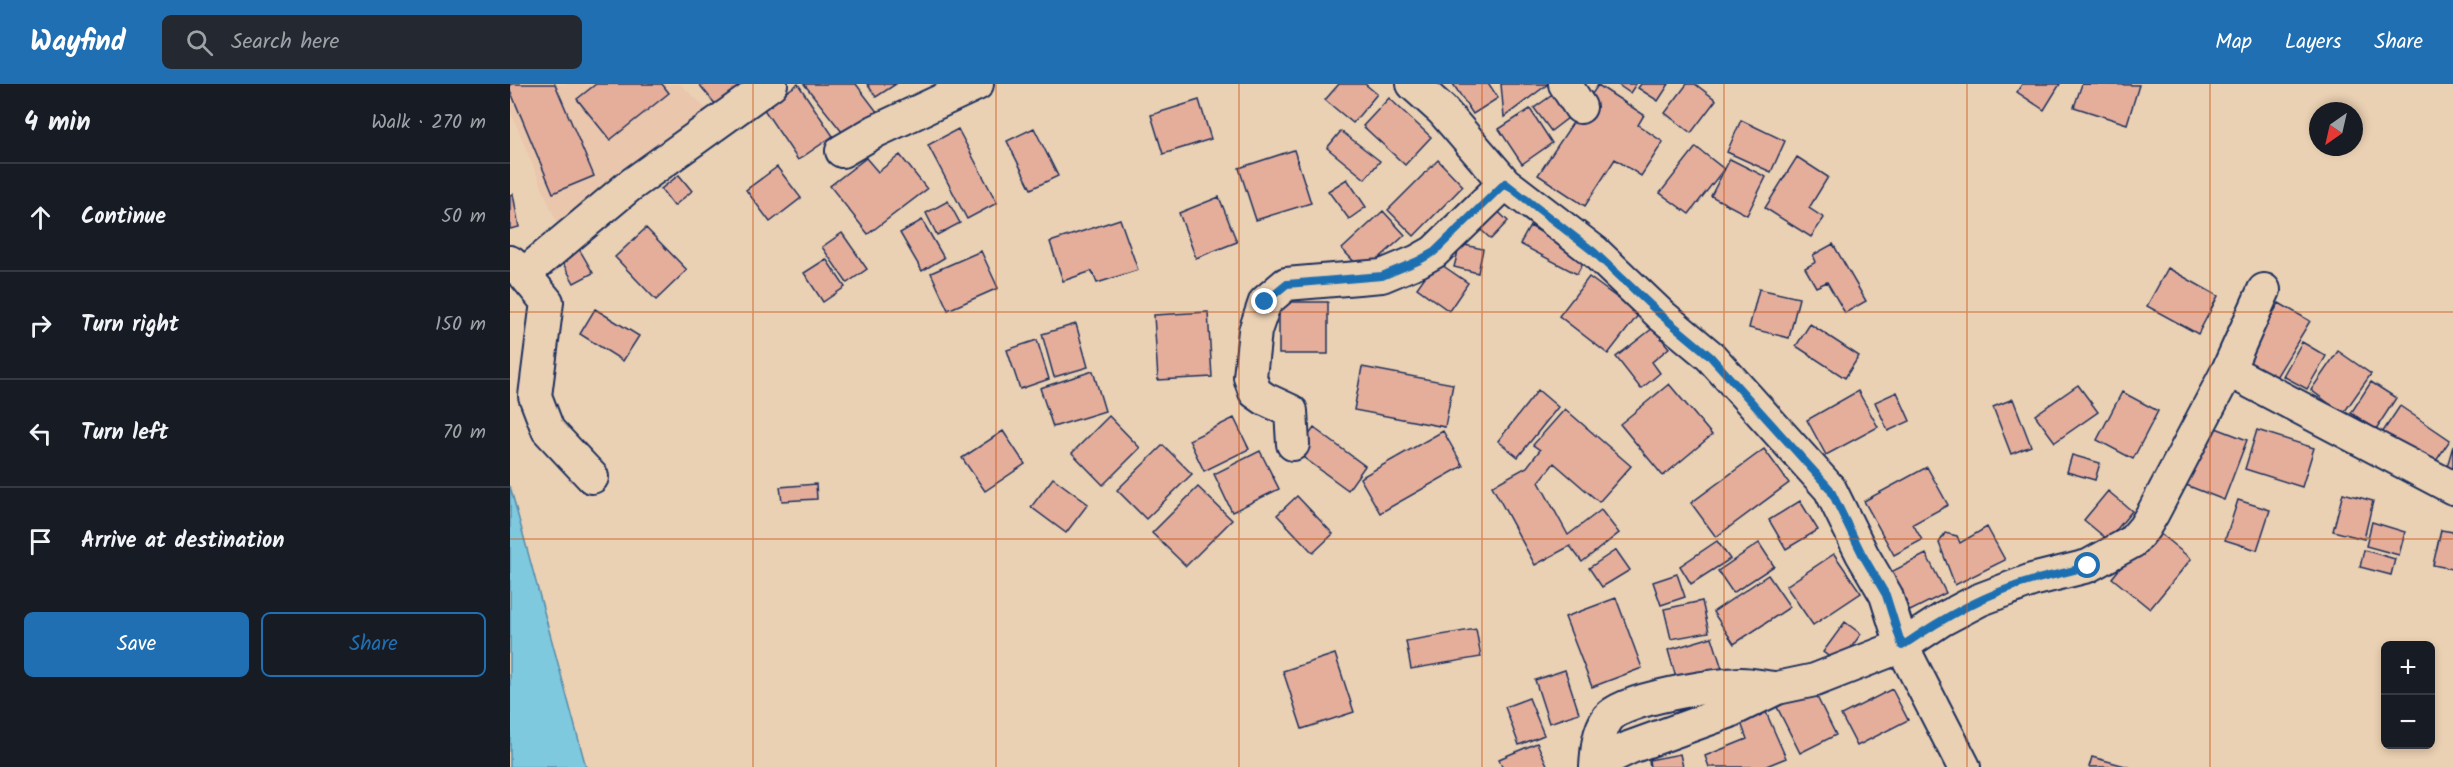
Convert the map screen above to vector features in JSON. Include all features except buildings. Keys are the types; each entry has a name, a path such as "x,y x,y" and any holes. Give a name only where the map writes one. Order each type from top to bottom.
{"street":[{"path":"592,477 548,430 535,396 547,302 517,268 771,84"},
{"path":"842,151 876,131 977,84"},
{"path":"1413,84 1442,110 1505,183 1594,252 1661,315 1710,356 1830,489 1862,554 1886,595 1902,646 1964,767"},
{"path":"1293,444 1291,411 1255,392 1250,378 1255,331 1265,302 1287,284 1382,276 1418,261 1434,252 1505,183"},
{"path":"1599,767 1608,758 1631,747 1728,712 1777,688 1815,680 1902,646 1942,619 1979,600 2032,580 2088,566 2132,542 2148,520 2228,369 2264,290"},
{"path":"2228,369 2453,488"},
{"path":"1599,767 1598,741 1608,719 1621,707 1648,699 1742,684 1777,688"}],"shaded area":[{"path":"510,84 680,84 711,113 559,228 510,110"}],"water":[{"path":"510,486 586,767 510,767"}],"route":[{"path":"1265,302 1287,284 1382,276 1418,261 1434,252 1505,183 1594,252 1661,315 1710,356 1830,489 1862,554 1886,595 1902,646 1942,619 1979,600 2032,580 2088,566"}]}
